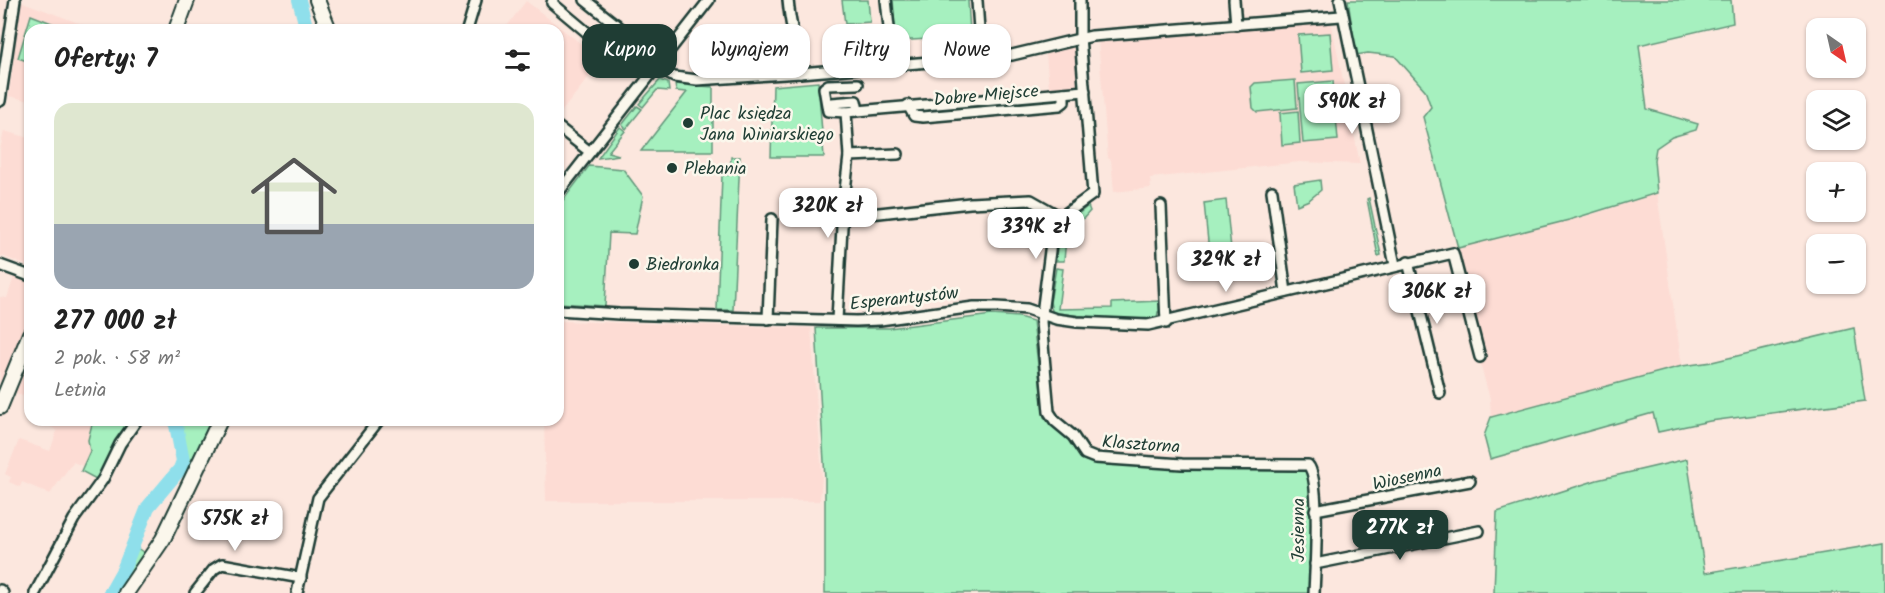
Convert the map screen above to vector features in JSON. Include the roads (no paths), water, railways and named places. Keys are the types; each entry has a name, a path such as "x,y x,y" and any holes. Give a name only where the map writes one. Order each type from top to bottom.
{"street":[{"path":"0,101 15,0"},
{"path":"178,24 187,0"},
{"path":"317,0 327,24"},
{"path":"469,24 476,0"},
{"path":"553,0 552,3 582,28"},
{"path":"585,0 616,24"},
{"path":"677,41 709,0"},
{"path":"788,0 790,24"},
{"path":"886,0 889,24"},
{"path":"843,217 970,203 1031,200 1061,218 1093,194 1080,37 1080,0"},
{"path":"1234,0 1236,25"},
{"path":"1340,0 1341,16 1395,265"},
{"path":"977,1 979,24"},
{"path":"1011,55 1025,53 1080,37 1341,16"},
{"path":"677,77 697,80 726,78"},
{"path":"564,177 590,152 648,78"},
{"path":"837,320 848,158 846,112 828,111 824,88 828,85 858,84"},
{"name":"Dobre Miejsce","path":"846,112 1085,91"},
{"path":"832,103 856,101 858,110"},
{"path":"564,132 590,152"},
{"path":"848,158 898,154"},
{"path":"1272,191 1286,292"},
{"path":"1161,206 1166,323 1395,265 1453,253 1480,357"},
{"name":"Klasztorna","path":"1061,218 1052,236 1041,342 1049,412 1087,456 1166,463 1306,465 1311,468"},
{"path":"768,319 772,219"},
{"path":"1408,262 1440,393"},
{"path":"0,265 24,274"},
{"name":"Esperantystów","path":"564,310 768,319 880,320 974,307 1027,309 1056,319 1120,325 1166,323"},
{"path":"0,407 24,349"},
{"path":"35,593 74,519 103,479 120,444 133,426"},
{"path":"126,593 167,531 217,426"},
{"path":"297,593 318,498 374,426"},
{"name":"Jesienna","path":"1311,468 1315,510 1314,593"},
{"name":"Wiosenna","path":"1315,510 1470,481"},
{"path":"1315,564 1479,531"},
{"path":"195,593 214,569 222,564 301,579"}],"waterway":[{"path":"299,0 305,24"},
{"path":"110,593 123,570 148,507 180,469 183,461 176,426"}],"place":[{"name":"Plac księdza Jana Winiarskiego","path":"688,123"},
{"name":"Plebania","path":"672,168"},
{"name":"Biedronka","path":"634,264"}]}
